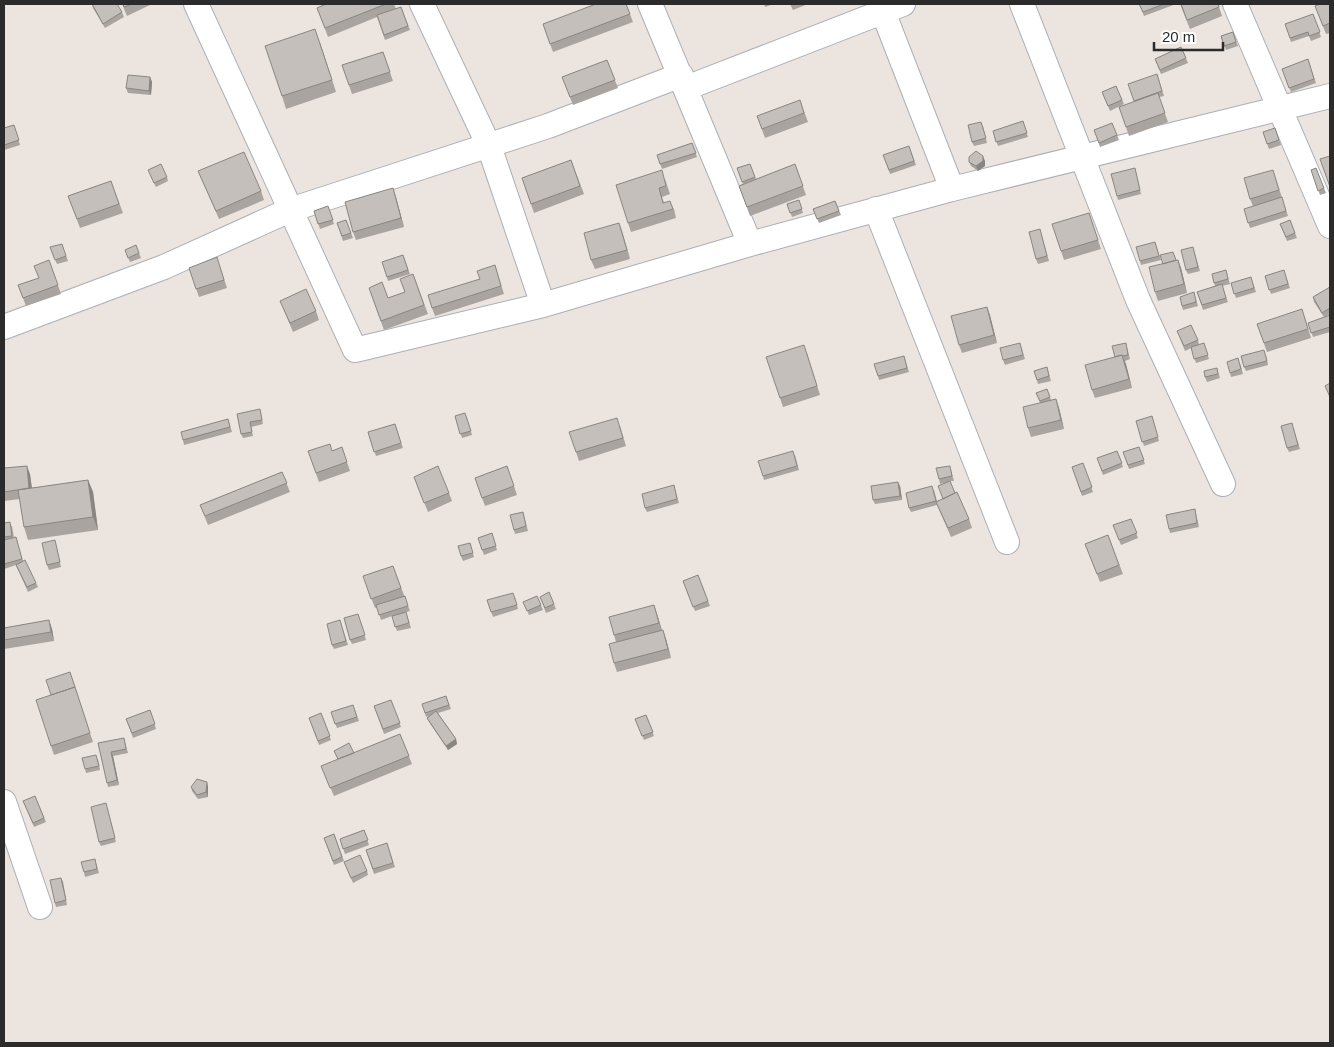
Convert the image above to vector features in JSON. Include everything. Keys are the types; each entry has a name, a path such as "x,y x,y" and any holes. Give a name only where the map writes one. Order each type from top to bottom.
{"street":[{"path":"196,4 355,350 543,305 750,244 952,189 1330,96"},
{"path":"422,4 489,146 543,305"},
{"path":"650,4 750,244"},
{"path":"1022,4 1084,158 1138,300 1222,484"},
{"path":"1235,4 1330,226"},
{"path":"4,327 164,267 290,210 684,82 889,6 952,189"},
{"path":"876,209 1007,542"},
{"path":"4,802 40,907"}],"building":[{"path":"92,4 117,4 122,12 103,24"},
{"path":"326,4 386,4 325,28 317,8"},
{"path":"596,4 626,4 630,14 550,44 543,24"},
{"path":"1139,4 1164,4 1143,12"},
{"path":"1181,4 1218,4 1219,7 1187,20"},
{"path":"1330,4 1330,23 1323,26 1315,6"},
{"path":"401,7 408,26 384,35 377,15"},
{"path":"1313,14 1320,32 1309,36 1308,32 1290,38 1285,24"},
{"path":"315,29 332,80 282,96 265,46"},
{"path":"1233,32 1236,42 1224,46 1221,36"},
{"path":"1181,47 1186,58 1160,70 1155,59"},
{"path":"383,52 390,72 349,85 342,65"},
{"path":"1308,59 1314,79 1289,88 1282,69"},
{"path":"607,60 615,80 570,97 562,77"},
{"path":"1157,74 1162,91 1134,101 1128,84"},
{"path":"128,75 150,77 149,91 126,88"},
{"path":"1116,86 1122,100 1108,106 1102,92"},
{"path":"1158,93 1165,113 1126,127 1119,107"},
{"path":"800,100 804,113 762,129 757,116"},
{"path":"1023,121 1027,133 996,142 993,131"},
{"path":"981,122 986,138 972,142 968,125"},
{"path":"1112,123 1117,135 1099,143 1094,130"},
{"path":"14,125 19,140 4,145 4,128"},
{"path":"1275,128 1279,140 1267,144 1263,132"},
{"path":"692,143 696,153 660,164 657,155"},
{"path":"909,146 914,161 889,170 883,155"},
{"path":"976,151 983,156 983,161 976,166 969,162 969,157"},
{"path":"244,152 261,191 216,211 198,171"},
{"path":"1330,156 1330,187 1320,159"},
{"path":"571,160 580,186 531,204 522,178"},
{"path":"161,164 167,177 154,183 148,170"},
{"path":"750,164 755,177 742,182 737,168"},
{"path":"795,164 803,186 747,207 739,186"},
{"path":"1135,168 1140,190 1117,196 1111,174"},
{"path":"1316,168 1324,188 1318,191 1311,170"},
{"path":"662,170 666,186 659,188 663,203 670,201 673,209 628,223 616,185"},
{"path":"1273,170 1279,190 1250,199 1244,178"},
{"path":"111,181 119,204 77,219 68,196"},
{"path":"393,188 401,218 353,232 345,202"},
{"path":"1282,197 1286,211 1248,223 1244,209"},
{"path":"799,200 802,209 790,213 787,204"},
{"path":"835,201 839,211 817,219 813,209"},
{"path":"328,206 333,220 318,224 314,211"},
{"path":"1089,213 1098,240 1061,251 1052,224"},
{"path":"346,220 351,233 342,236 337,223"},
{"path":"1290,220 1295,233 1286,237 1280,224"},
{"path":"619,223 627,250 591,260 584,233"},
{"path":"1040,229 1047,256 1036,259 1029,232"},
{"path":"1155,242 1159,256 1140,261 1136,247"},
{"path":"62,244 66,256 55,260 50,247"},
{"path":"136,245 139,253 128,258 125,250"},
{"path":"1193,247 1198,267 1186,270 1181,250"},
{"path":"1173,252 1176,260 1163,264 1160,255"},
{"path":"403,255 408,270 387,277 382,262"},
{"path":"217,257 224,280 196,289 189,268"},
{"path":"49,260 58,285 23,298 18,285 39,278 34,266"},
{"path":"1178,260 1184,284 1155,292 1149,267"},
{"path":"495,265 501,286 432,308 428,295 480,279 477,271"},
{"path":"1226,270 1228,279 1214,283 1212,274"},
{"path":"1284,270 1288,284 1269,290 1265,276"},
{"path":"413,274 424,305 381,321 369,288 382,282 388,298 405,292 400,279"},
{"path":"1251,277 1254,288 1234,294 1231,283"},
{"path":"1222,284 1226,298 1202,305 1197,292"},
{"path":"1330,287 1330,308 1322,313 1313,297"},
{"path":"306,289 316,311 290,323 280,301"},
{"path":"1194,292 1196,302 1182,306 1180,297"},
{"path":"987,307 994,335 959,345 951,316"},
{"path":"1302,309 1308,329 1264,343 1257,324"},
{"path":"1330,315 1330,327 1311,333 1308,323"},
{"path":"1191,325 1198,340 1184,346 1177,331"},
{"path":"1020,343 1023,355 1003,360 1000,348"},
{"path":"1126,343 1128,355 1115,357 1112,346"},
{"path":"1204,343 1208,355 1194,359 1191,347"},
{"path":"804,345 817,386 780,398 766,357"},
{"path":"1264,350 1267,361 1244,367 1241,356"},
{"path":"1122,355 1129,379 1092,390 1085,365"},
{"path":"904,356 907,368 878,376 874,364"},
{"path":"1238,358 1241,369 1230,373 1227,362"},
{"path":"1047,367 1049,376 1037,380 1034,371"},
{"path":"1217,368 1218,374 1205,377 1204,371"},
{"path":"1330,383 1330,397 1325,386"},
{"path":"1047,389 1050,397 1040,401 1036,393"},
{"path":"1056,399 1061,420 1028,428 1023,407"},
{"path":"260,409 262,420 250,422 252,432 241,434 237,414"},
{"path":"465,413 471,431 460,434 455,416"},
{"path":"1152,416 1158,437 1142,442 1136,421"},
{"path":"617,418 623,438 576,452 569,432"},
{"path":"228,419 230,427 183,440 181,432"},
{"path":"1292,423 1298,445 1287,448 1281,426"},
{"path":"395,424 401,443 374,452 368,432"},
{"path":"330,444 332,451 342,447 347,462 316,473 308,451"},
{"path":"1139,447 1144,460 1128,465 1123,452"},
{"path":"793,451 797,466 763,476 758,461"},
{"path":"1117,451 1122,463 1102,471 1097,458"},
{"path":"1083,463 1092,487 1081,492 1072,467"},
{"path":"27,466 29,488 4,492 4,468"},
{"path":"438,466 449,493 424,503 414,477"},
{"path":"507,466 514,486 482,498 475,478"},
{"path":"950,466 952,476 939,479 936,468"},
{"path":"282,472 287,483 205,516 200,505"},
{"path":"88,480 93,517 24,527 18,490"},
{"path":"950,481 955,493 943,499 938,486"},
{"path":"898,482 900,496 873,500 871,486"},
{"path":"674,485 677,499 645,508 642,494"},
{"path":"932,486 936,501 909,508 906,493"},
{"path":"957,492 969,519 948,528 936,502"},
{"path":"1195,509 1197,523 1169,529 1166,515"},
{"path":"523,512 526,526 514,530 510,515"},
{"path":"1131,519 1137,533 1119,540 1113,525"},
{"path":"10,522 12,536 4,537 4,523"},
{"path":"492,533 496,546 482,550 478,538"},
{"path":"1108,535 1119,565 1097,574 1085,544"},
{"path":"16,537 22,559 4,564 4,540"},
{"path":"55,540 60,562 47,565 42,543"},
{"path":"470,543 473,553 461,556 458,546"},
{"path":"25,560 36,583 27,587 16,565"},
{"path":"393,566 401,588 371,599 363,576"},
{"path":"698,575 708,601 693,607 683,581"},
{"path":"549,592 554,604 545,608 540,597"},
{"path":"513,593 517,605 491,612 487,600"},
{"path":"405,596 408,606 379,615 376,605"},
{"path":"537,596 541,605 527,611 523,602"},
{"path":"654,605 659,623 614,635 609,617"},
{"path":"406,612 409,623 395,627 392,616"},
{"path":"358,614 365,635 350,640 344,618"},
{"path":"49,620 51,632 4,640 4,628"},
{"path":"340,620 346,641 332,645 327,624"},
{"path":"663,630 668,649 614,663 609,644"},
{"path":"70,672 75,687 51,695 46,680"},
{"path":"75,687 90,733 51,746 36,700"},
{"path":"446,696 449,705 425,713 422,704"},
{"path":"391,700 400,723 383,729 374,706"},
{"path":"353,705 357,717 335,724 331,712"},
{"path":"150,710 155,724 132,733 126,719"},
{"path":"436,711 456,739 446,746 427,718"},
{"path":"321,713 330,736 318,741 309,718"},
{"path":"646,715 653,732 642,736 635,719"},
{"path":"400,734 409,756 330,788 321,766"},
{"path":"124,738 126,749 111,752 117,780 107,783 98,743"},
{"path":"349,743 354,753 338,759 334,751"},
{"path":"96,755 99,766 85,769 82,758"},
{"path":"197,779 207,782 206,792 197,795 191,787"},
{"path":"35,796 44,818 33,823 23,801"},
{"path":"106,803 115,838 99,842 91,807"},
{"path":"364,830 368,840 343,849 340,839"},
{"path":"334,834 342,857 333,861 324,838"},
{"path":"387,843 393,863 373,869 366,850"},
{"path":"360,855 367,871 351,878 344,862"},
{"path":"95,859 97,869 84,872 81,862"},
{"path":"61,878 66,900 55,903 50,880"}]}
